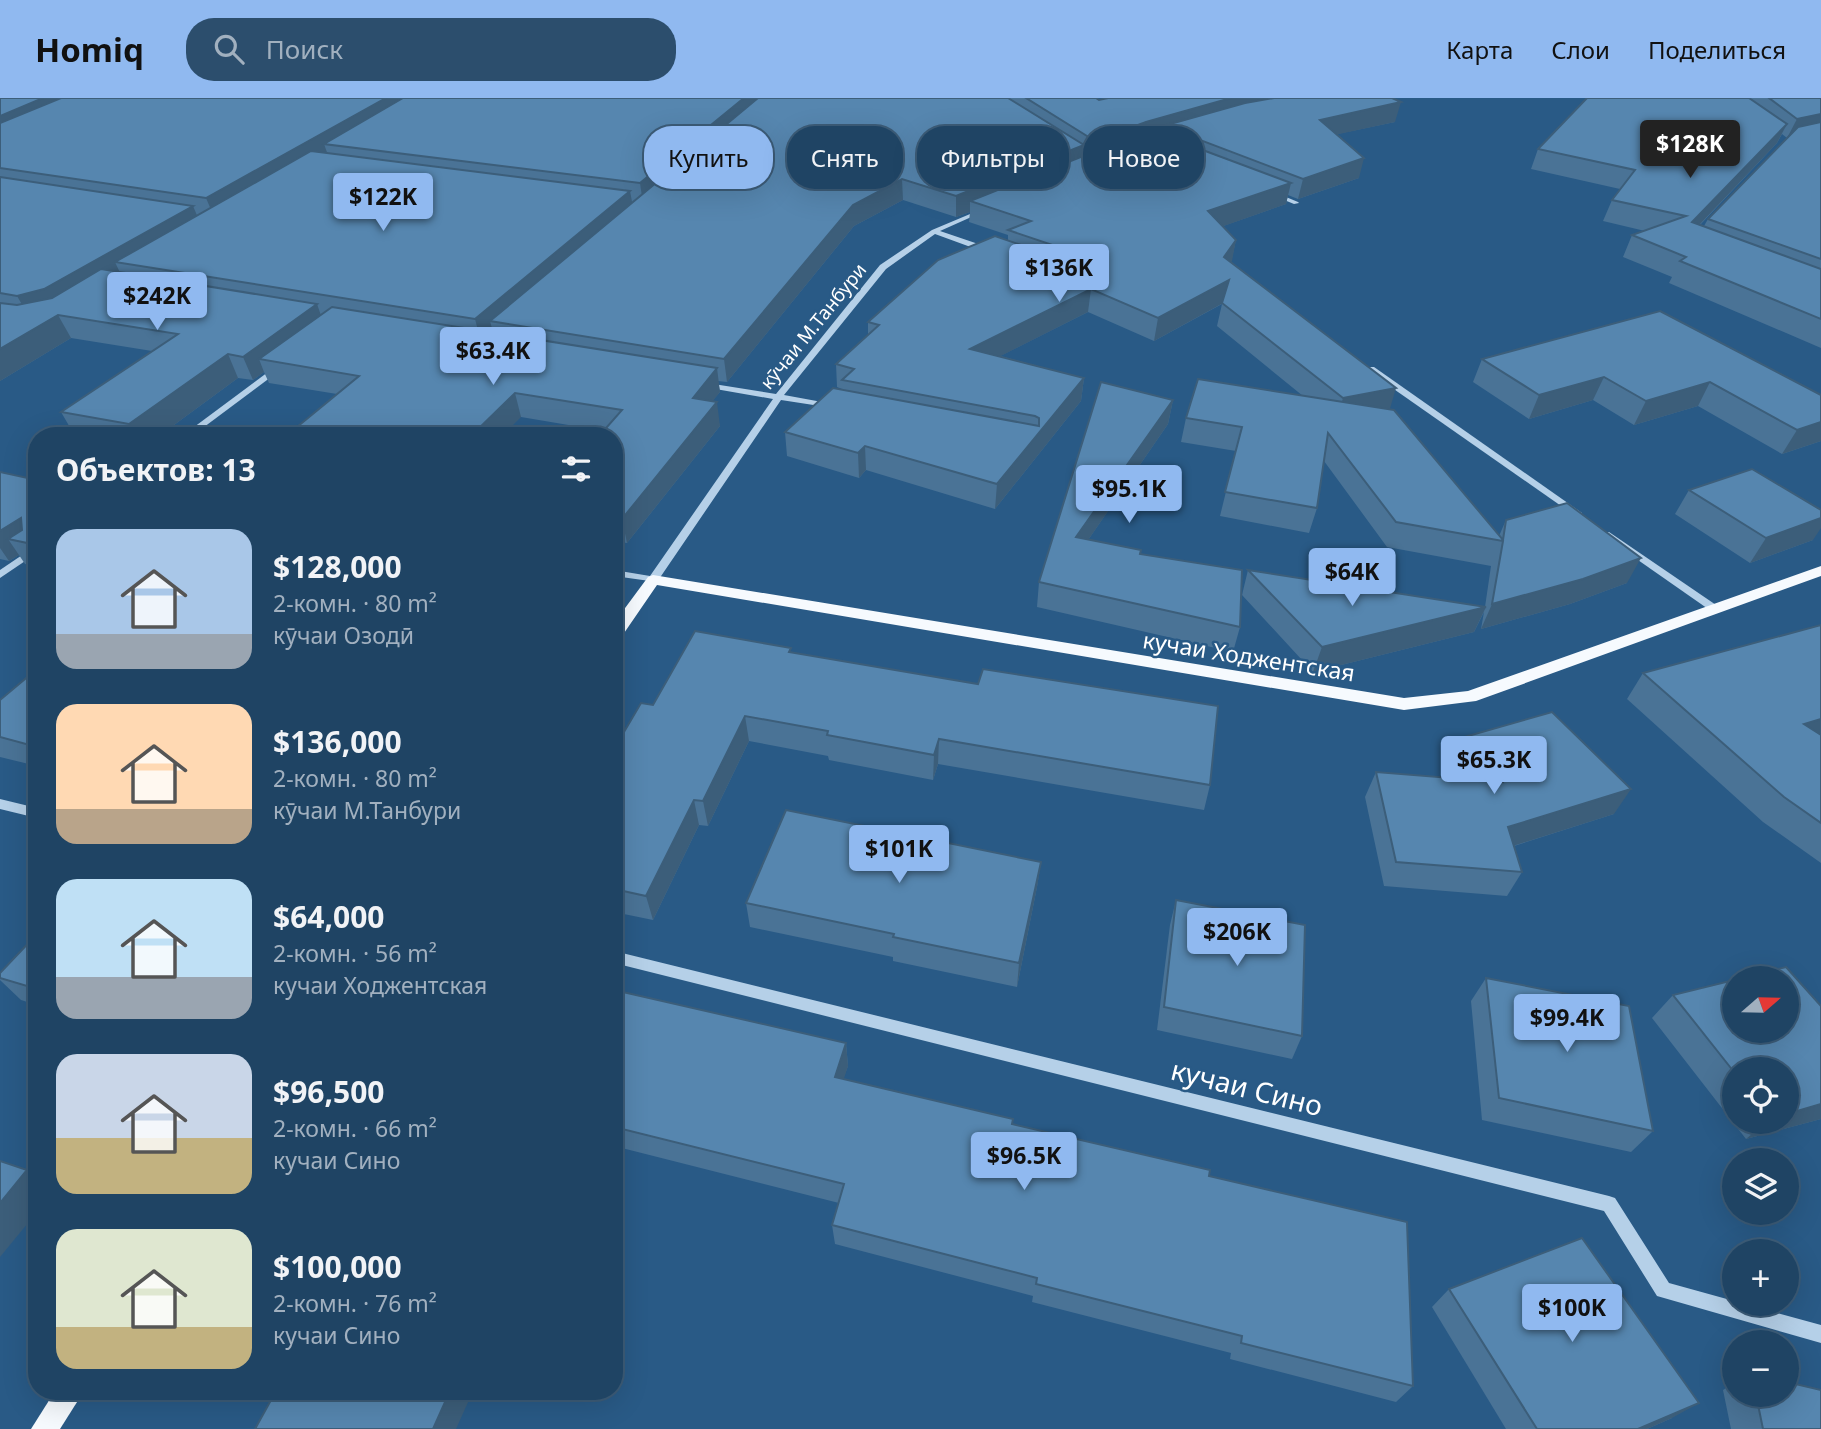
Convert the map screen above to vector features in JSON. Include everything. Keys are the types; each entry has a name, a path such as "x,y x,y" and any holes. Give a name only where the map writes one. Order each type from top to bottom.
{"main road":[{"name":"кучаи Ходжентская","path":"653,580 1404,704 1470,696 1821,571"},
{"path":"623,622 653,580"},
{"path":"44,1429 65,1400"}],"street":[{"path":"1271,193 1296,203"},
{"name":"кӯчаи М.Танбури","path":"653,580 779,396 883,267 934,231 989,208"},
{"path":"934,231 998,254"},
{"path":"198,427 285,363"},
{"path":"1365,365 1591,522"},
{"path":"699,383 846,409"},
{"path":"1602,530 1716,609"},
{"path":"0,575 28,555"},
{"path":"623,575 653,580"},
{"path":"0,804 28,811"},
{"name":"кучаи Сино","path":"623,959 1608,1204 1663,1290 1821,1334"}],"building":[{"path":"0,98 43,98 0,116"},
{"path":"61,98 386,98 206,198 0,168 0,123"},
{"path":"403,98 744,98 710,126 644,126 644,180 640,183 324,144"},
{"path":"758,98 1008,98 1053,126 917,126 917,184 903,179 903,126 787,126 787,189 883,189 853,205 724,359 490,321 649,189 773,189 773,126 724,126"},
{"path":"1026,98 1231,98 1135,126 1083,126 1083,134"},
{"path":"1274,98 1392,98 1401,102 1320,120 1364,158 1303,179 1204,142 1204,126 1163,126 1245,103"},
{"path":"1587,98 1749,98 1787,124 1692,222 1821,269 1821,319 1680,261 1686,257 1632,235 1686,216 1612,200 1635,170 1538,149"},
{"path":"1769,98 1821,98 1821,114 1797,119"},
{"path":"1821,122 1821,259 1708,219 1798,127"},
{"path":"1069,136 1083,144 1069,151"},
{"path":"311,151 630,191 475,319 115,262"},
{"path":"1204,151 1291,183 1208,211 1236,240 1224,257 1396,388 1343,398 1222,303 1229,280 1158,318 1091,289 970,349 1084,378 997,484 865,446 858,453 785,432 833,388 1039,426 1039,418 1035,416 842,380 854,369 836,364 879,325 868,322 938,260 995,236 1087,268 1095,268 1094,259 1008,230 1031,221 970,201 1000,189 1069,189 1069,162 1083,156 1083,189 1204,189"},
{"path":"0,177 193,206 44,289 17,296 0,293"},
{"path":"934,189 974,189 956,196"},
{"path":"101,269 317,304 243,357 228,354 129,424 61,412 178,334 58,315 0,349 0,303 17,305 52,298"},
{"path":"332,307 717,368 693,398 717,402 623,518 623,427 607,427 622,410 515,393 480,427 297,427 359,376 259,359"},
{"path":"1660,311 1821,395 1821,422 1797,430 1710,382 1646,401 1604,377 1539,395 1482,359"},
{"path":"1198,379 1394,410 1503,540 1506,520 1567,503 1641,558 1583,579 1492,604 1503,541 1396,522 1328,433 1317,508 1225,492 1242,427 1186,418"},
{"path":"1101,382 1173,400 1076,537 1141,550 1140,554 1242,570 1240,627 1039,582"},
{"path":"1752,469 1821,510 1821,518 1766,538 1689,490"},
{"path":"0,472 28,478 28,543 8,539 22,530 21,518 0,531"},
{"path":"1248,570 1486,607 1322,647"},
{"path":"1821,625 1821,719 1804,724 1821,735 1821,823 1784,797 1643,673"},
{"path":"695,631 791,648 789,652 978,684 983,669 1218,706 1210,785 939,739 934,755 745,716 703,801 694,800 646,896 623,891 623,734 641,703 653,705"},
{"path":"28,677 28,745 0,737 0,700"},
{"path":"1552,712 1631,789 1508,827 1522,872 1396,862 1376,772 1502,782 1461,738"},
{"path":"786,810 1041,862 1019,963 746,903"},
{"path":"1176,900 1305,925 1302,1036 1164,1007"},
{"path":"28,943 28,986 0,978 0,973"},
{"path":"1486,978 1629,1006 1653,1131 1499,1098"},
{"path":"1799,981 1821,1006 1821,1104 1799,1110 1799,1057 1722,1057 1673,995 1722,983 1722,1043 1799,1043"},
{"path":"623,992 846,1043 835,1077 1013,1119 1012,1124 1210,1170 1209,1176 1407,1222 1413,1386 1241,1343 1242,1336 1036,1284 1037,1278 832,1225 844,1184 623,1129"},
{"path":"0,1161 27,1170 0,1203"},
{"path":"1582,1238 1699,1403 1638,1429 1537,1429 1449,1289"},
{"path":"1799,1385 1821,1390 1821,1429 1763,1429 1758,1407 1799,1407"},
{"path":"271,1400 446,1400 433,1429 255,1429"}]}
